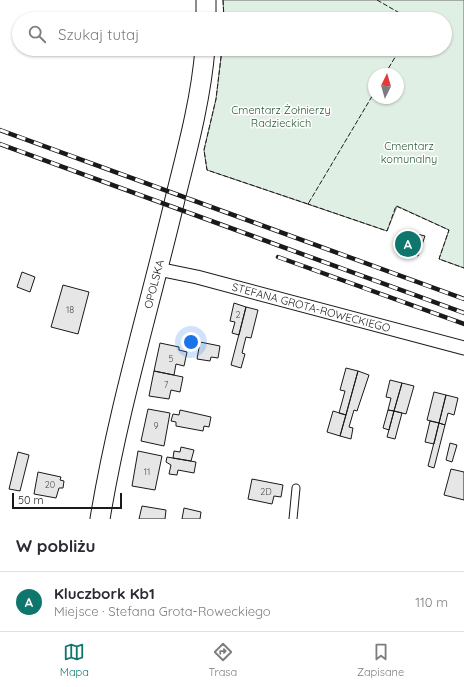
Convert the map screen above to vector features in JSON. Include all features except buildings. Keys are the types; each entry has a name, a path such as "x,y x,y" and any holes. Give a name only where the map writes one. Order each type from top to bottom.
{"main road":[{"path":"206,0 206,12"},
{"name":"OPOLSKA","path":"100,519 112,454 158,269 199,93 204,56"}],"street":[{"name":"STEFANA GROTA-ROWECKIEGO","path":"158,269 197,276 464,348"}],"lane":[{"path":"293,519 296,488"}],"green space":[{"path":"223,0 464,0 464,268 439,259 449,230 397,206 387,231 207,170 204,150 216,99 221,56 452,56 452,12 224,12"}],"railway":[{"path":"0,130 464,299"},
{"path":"0,144 464,313"},
{"path":"278,257 464,324"}],"fence":[{"path":"223,0 224,12"},
{"path":"377,0 398,12"},
{"path":"221,56 216,99 204,150 207,170 308,204 368,103"},
{"path":"389,68 396,56"},
{"path":"309,203 308,204 387,231 396,206 449,230 439,259 464,268"}],"place":[{"name":"Kluczbork Kb1","path":"408,244"}],"park label":[{"name":"Cmentarz Żołnierzy Radzieckich","path":"281,116"},
{"name":"Cmentarz komunalny","path":"409,152"}]}
